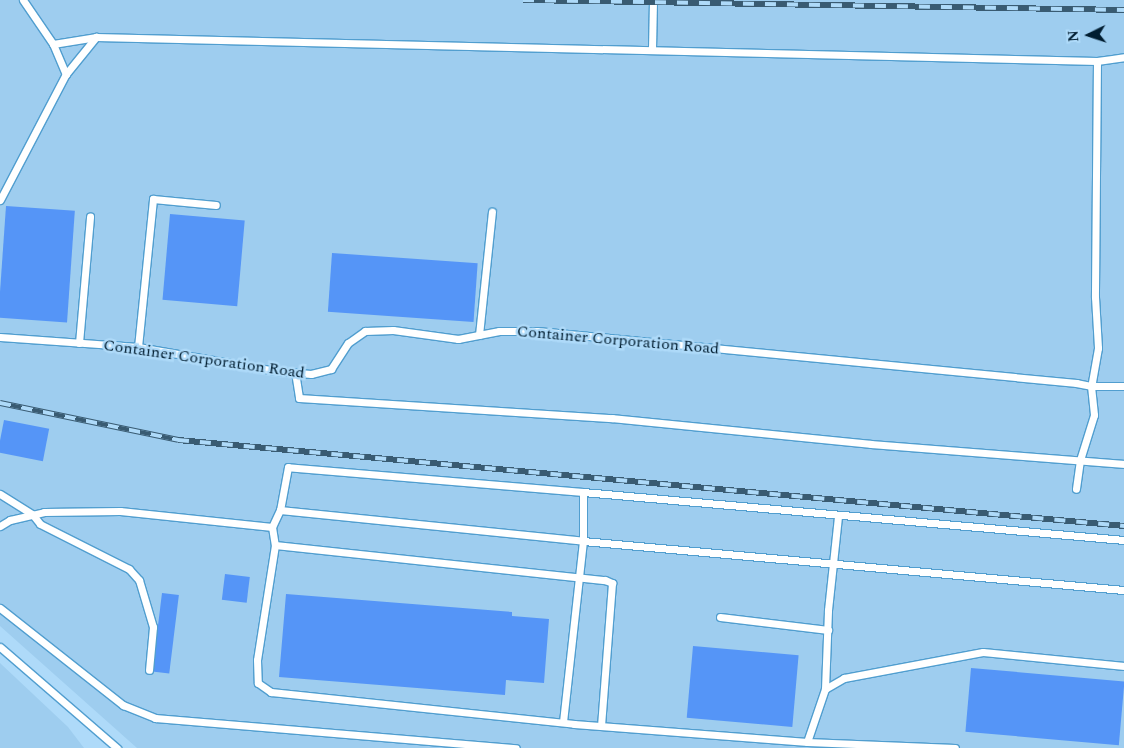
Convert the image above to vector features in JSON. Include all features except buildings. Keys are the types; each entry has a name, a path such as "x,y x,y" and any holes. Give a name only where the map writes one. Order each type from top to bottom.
{"lane":[{"path":"23,0 53,44 66,74"},
{"path":"652,48 653,0"},
{"path":"53,44 96,37 652,48 1098,61 1124,57"},
{"path":"0,200 66,74 96,37"},
{"path":"1076,489 1080,460 1094,415 1091,386 1098,348 1095,297 1098,61"},
{"path":"138,347 153,199 216,205"},
{"path":"479,335 492,212"},
{"path":"79,343 90,216"},
{"name":"Container Corporation Road","path":"0,337 138,347 311,374 331,369 348,343 365,331 393,330 458,339 479,335 537,331 1091,386 1124,386"},
{"path":"295,372 299,398 612,418 871,444 1124,464"},
{"path":"955,748 807,742 600,726 271,692 258,683 257,660 275,545 272,527 280,510 288,467 1124,540"},
{"path":"563,722 580,577 583,540 583,492"},
{"path":"0,494 33,515 40,524 129,569 139,580 153,627 149,670"},
{"path":"280,510 1124,590"},
{"path":"0,526 33,515 120,511 272,527"},
{"path":"807,742 826,689 828,630 838,516"},
{"path":"275,545 580,577 605,580 612,583 614,590 600,726"},
{"path":"0,608 124,705 155,718 516,748"},
{"path":"720,617 828,630"},
{"path":"0,647 117,748"},
{"path":"826,689 844,678 982,652 1124,666"}],"shaded area":[{"path":"0,0 1124,0 1124,748 137,748 0,626"},
{"path":"0,663 68,727 84,748 0,748"}],"railway":[{"path":"523,0 1124,10"},
{"path":"0,403 178,440 1124,526"}]}
